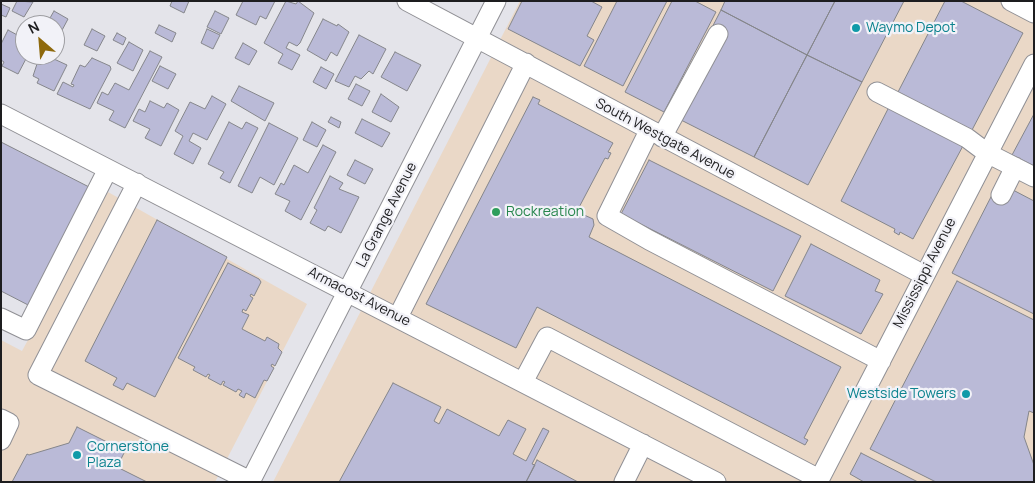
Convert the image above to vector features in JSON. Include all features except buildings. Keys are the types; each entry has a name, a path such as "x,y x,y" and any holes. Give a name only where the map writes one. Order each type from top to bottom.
{"street":[{"name":"South Westgate Avenue","path":"407,1 478,37 924,276"},
{"name":"La Grange Avenue","path":"250,482 496,1"},
{"path":"1011,1 1034,13"},
{"path":"718,34 607,216 880,361"},
{"path":"398,316 526,64"},
{"name":"Mississippi Avenue","path":"819,480 1034,64"},
{"path":"876,92 967,138 987,153 1034,177"},
{"name":"Armacost Avenue","path":"1,114 398,316 716,482"},
{"path":"1001,194 1015,167"},
{"path":"1,318 26,330 108,169"},
{"path":"137,183 38,375 250,482"},
{"path":"523,382 547,337 819,480"},
{"path":"1,419 9,424 1,440"},
{"path":"624,482 643,444"}],"shaded area":[{"path":"520,1 1034,1 1034,482 273,482"},
{"path":"108,192 307,304 215,482 1,482 1,340 22,351"}],"place":[{"name":"Waymo Depot","path":"856,28"},
{"name":"Rockreation","path":"496,212"},
{"name":"Westside Towers","path":"966,394"},
{"name":"Cornerstone Plaza","path":"77,455"}]}
